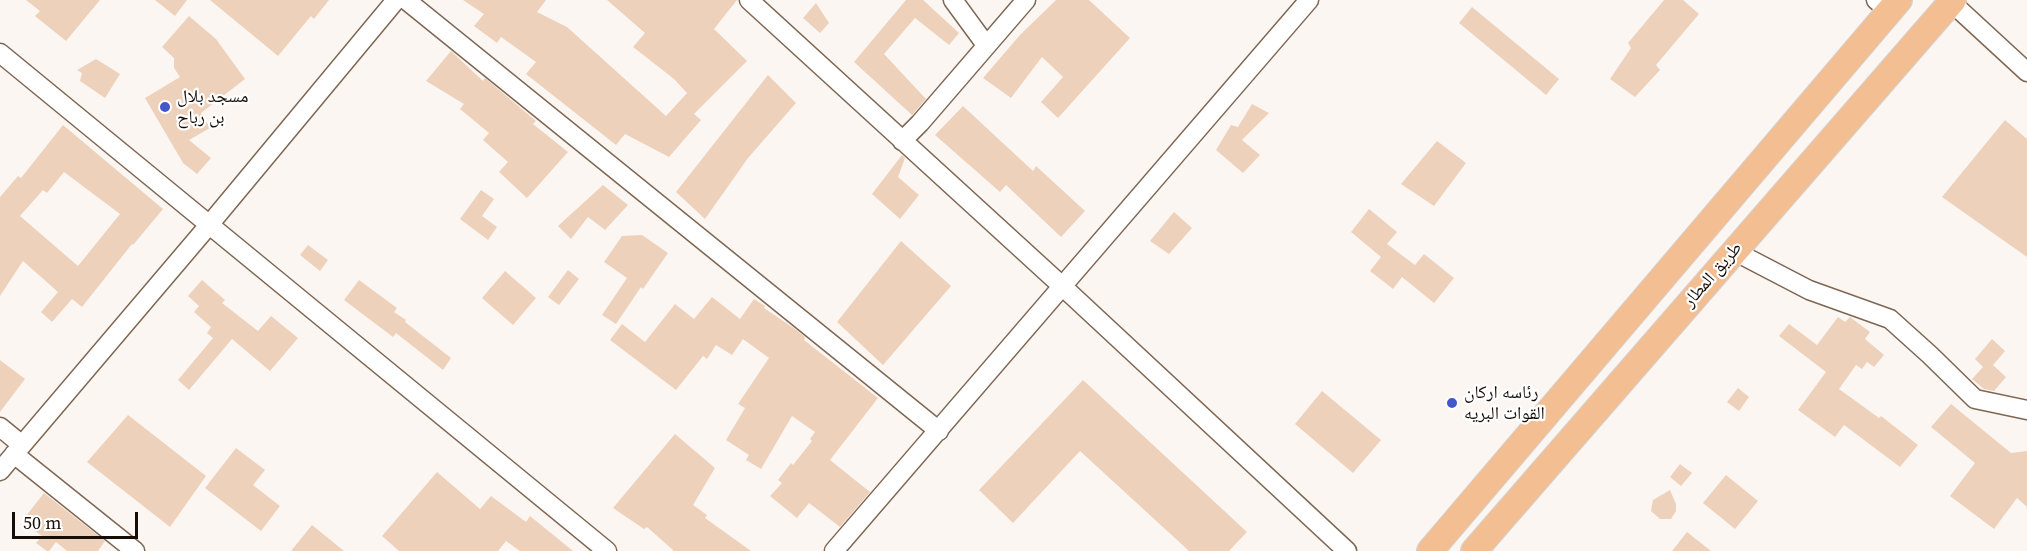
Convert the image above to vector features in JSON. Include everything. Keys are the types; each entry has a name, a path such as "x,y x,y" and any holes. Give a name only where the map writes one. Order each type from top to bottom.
{"highway":[{"name":"طريق المطار","path":"1474,551 1952,1"},
{"name":"طريق المطار","path":"1430,551 1888,4"}],"street":[{"path":"0,471 396,0"},
{"path":"406,0 939,430"},
{"path":"749,0 1347,551"},
{"path":"953,0 986,45"},
{"path":"902,141 1026,0"},
{"path":"834,551 1310,0"},
{"path":"1952,1 2027,72"},
{"path":"0,53 607,551"},
{"path":"1734,251 1809,290 1890,319 1975,399 2027,410"},
{"path":"0,427 18,449 135,551"}],"building":[{"path":"26,0 100,0 66,41 35,16 40,11"},
{"path":"155,0 187,0 175,16"},
{"path":"210,0 329,0 314,19 311,16 278,56"},
{"path":"463,0 546,0 537,12 567,27 666,116 687,93 674,79 633,47 645,33 607,0 737,0 714,29 747,61 694,114 701,120 669,157 625,134 616,145 526,74 536,62 501,37 497,43 474,26 484,14"},
{"path":"906,0 923,0 959,33 949,45 915,18 884,54 926,99 912,115 854,62"},
{"path":"1056,0 1089,0 1130,38 1058,118 1041,102 1063,77 1042,57 1011,98 983,78 1020,35"},
{"path":"1664,0 1683,0 1699,14 1656,65 1660,70 1635,97 1610,79 1631,48 1628,43"},
{"path":"816,3 829,23 820,33 803,18"},
{"path":"1472,7 1559,79 1546,95 1459,23"},
{"path":"189,16 216,39 245,79 201,113 210,128 189,140 211,158 197,174 183,163 145,98 180,77 174,68 174,58 162,47"},
{"path":"451,51 483,81 485,78 536,121 533,124 568,152 527,198 499,172 508,162 483,140 489,133 460,109 464,104 426,81"},
{"path":"96,59 120,74 105,98 80,81 82,73 77,70"},
{"path":"768,75 796,103 748,158 705,219 676,192"},
{"path":"1252,104 1269,113 1242,140 1260,155 1243,173 1216,150 1231,125 1238,127"},
{"path":"963,106 1033,171 1036,166 1085,211 1061,237 1006,185 1000,192 935,135"},
{"path":"2005,120 2027,139 2027,257 1942,197"},
{"path":"63,125 163,209 82,307 72,299 52,322 41,312 58,292 23,261 0,296 0,197 18,176 21,178","holes":["64,172 120,214 78,266 20,216 43,190 47,193"]},
{"path":"1437,141 1466,163 1434,206 1401,184"},
{"path":"902,155 905,158 898,177 919,195 900,219 872,194"},
{"path":"603,185 628,205 605,230 588,217 571,239 558,226"},
{"path":"481,190 494,199 482,216 497,227 488,240 460,219"},
{"path":"1369,209 1397,232 1387,244 1415,265 1424,254 1454,278 1434,303 1402,277 1393,289 1370,271 1381,257 1351,232"},
{"path":"1174,212 1192,228 1169,254 1150,241"},
{"path":"642,235 668,253 616,324 602,315 627,278 604,262 622,236"},
{"path":"901,241 951,286 883,365 837,322"},
{"path":"308,245 328,260 320,271 300,255"},
{"path":"568,270 579,279 559,305 548,297"},
{"path":"505,271 536,298 513,325 482,298"},
{"path":"202,280 225,300 222,303 258,331 271,316 298,338 270,371 232,339 189,390 178,380 213,338 207,333 211,327 194,312 199,306 188,296"},
{"path":"359,280 397,308 394,312 451,358 443,370 396,333 393,337 344,300"},
{"path":"712,297 740,319 754,299 795,329 805,337 804,340 878,398 830,460 870,492 840,527 809,503 797,518 770,496 782,483 778,480 812,441 810,439 815,432 792,416 761,469 746,460 749,455 726,440 745,408 738,404 769,358 743,339 732,355 716,345 707,359 703,356 676,390 610,340 622,324 645,342 675,304 694,319"},
{"path":"1838,317 1845,322 1850,317 1870,332 1865,339 1884,355 1874,367 1867,362 1862,369 1856,365 1839,389 1879,418 1881,416 1918,445 1900,467 1844,425 1835,437 1798,410 1826,372 1779,336 1789,324 1817,345"},
{"path":"1992,339 2005,351 1993,365 2006,377 1994,391 1984,389 1972,379 1983,367 1975,359"},
{"path":"0,360 25,379 0,412"},
{"path":"1083,380 1247,532 1229,551 1189,551 1080,451 1013,523 979,490"},
{"path":"1738,388 1749,397 1739,411 1727,402"},
{"path":"1322,391 1381,440 1353,473 1295,424"},
{"path":"1951,404 2011,453 2027,451 2027,507 2017,498 1994,529 1950,496 1975,463 1931,427"},
{"path":"128,415 206,476 170,527 87,462"},
{"path":"675,434 715,468 693,505 707,515 705,518 751,551 674,551 647,527 644,529 613,508"},
{"path":"236,448 265,470 253,485 280,506 261,531 205,488"},
{"path":"1680,464 1692,473 1681,486 1670,477"},
{"path":"437,472 480,509 491,496 526,522 530,516 573,551 520,551 506,541 498,551 399,551 382,536"},
{"path":"1726,475 1758,501 1735,529 1703,503"},
{"path":"1670,490 1676,504 1676,511 1671,519 1660,519 1651,511 1653,500"},
{"path":"44,493 105,541 98,551 67,551 56,542 47,551 36,543 42,536 22,521"},
{"path":"312,525 344,551 291,551"},
{"path":"1687,532 1711,551 1672,551"}],"place":[{"name":"مسجد بلال بن رباح","path":"165,107"},
{"name":"رئاسه اركان القوات البريه","path":"1452,403"}]}
